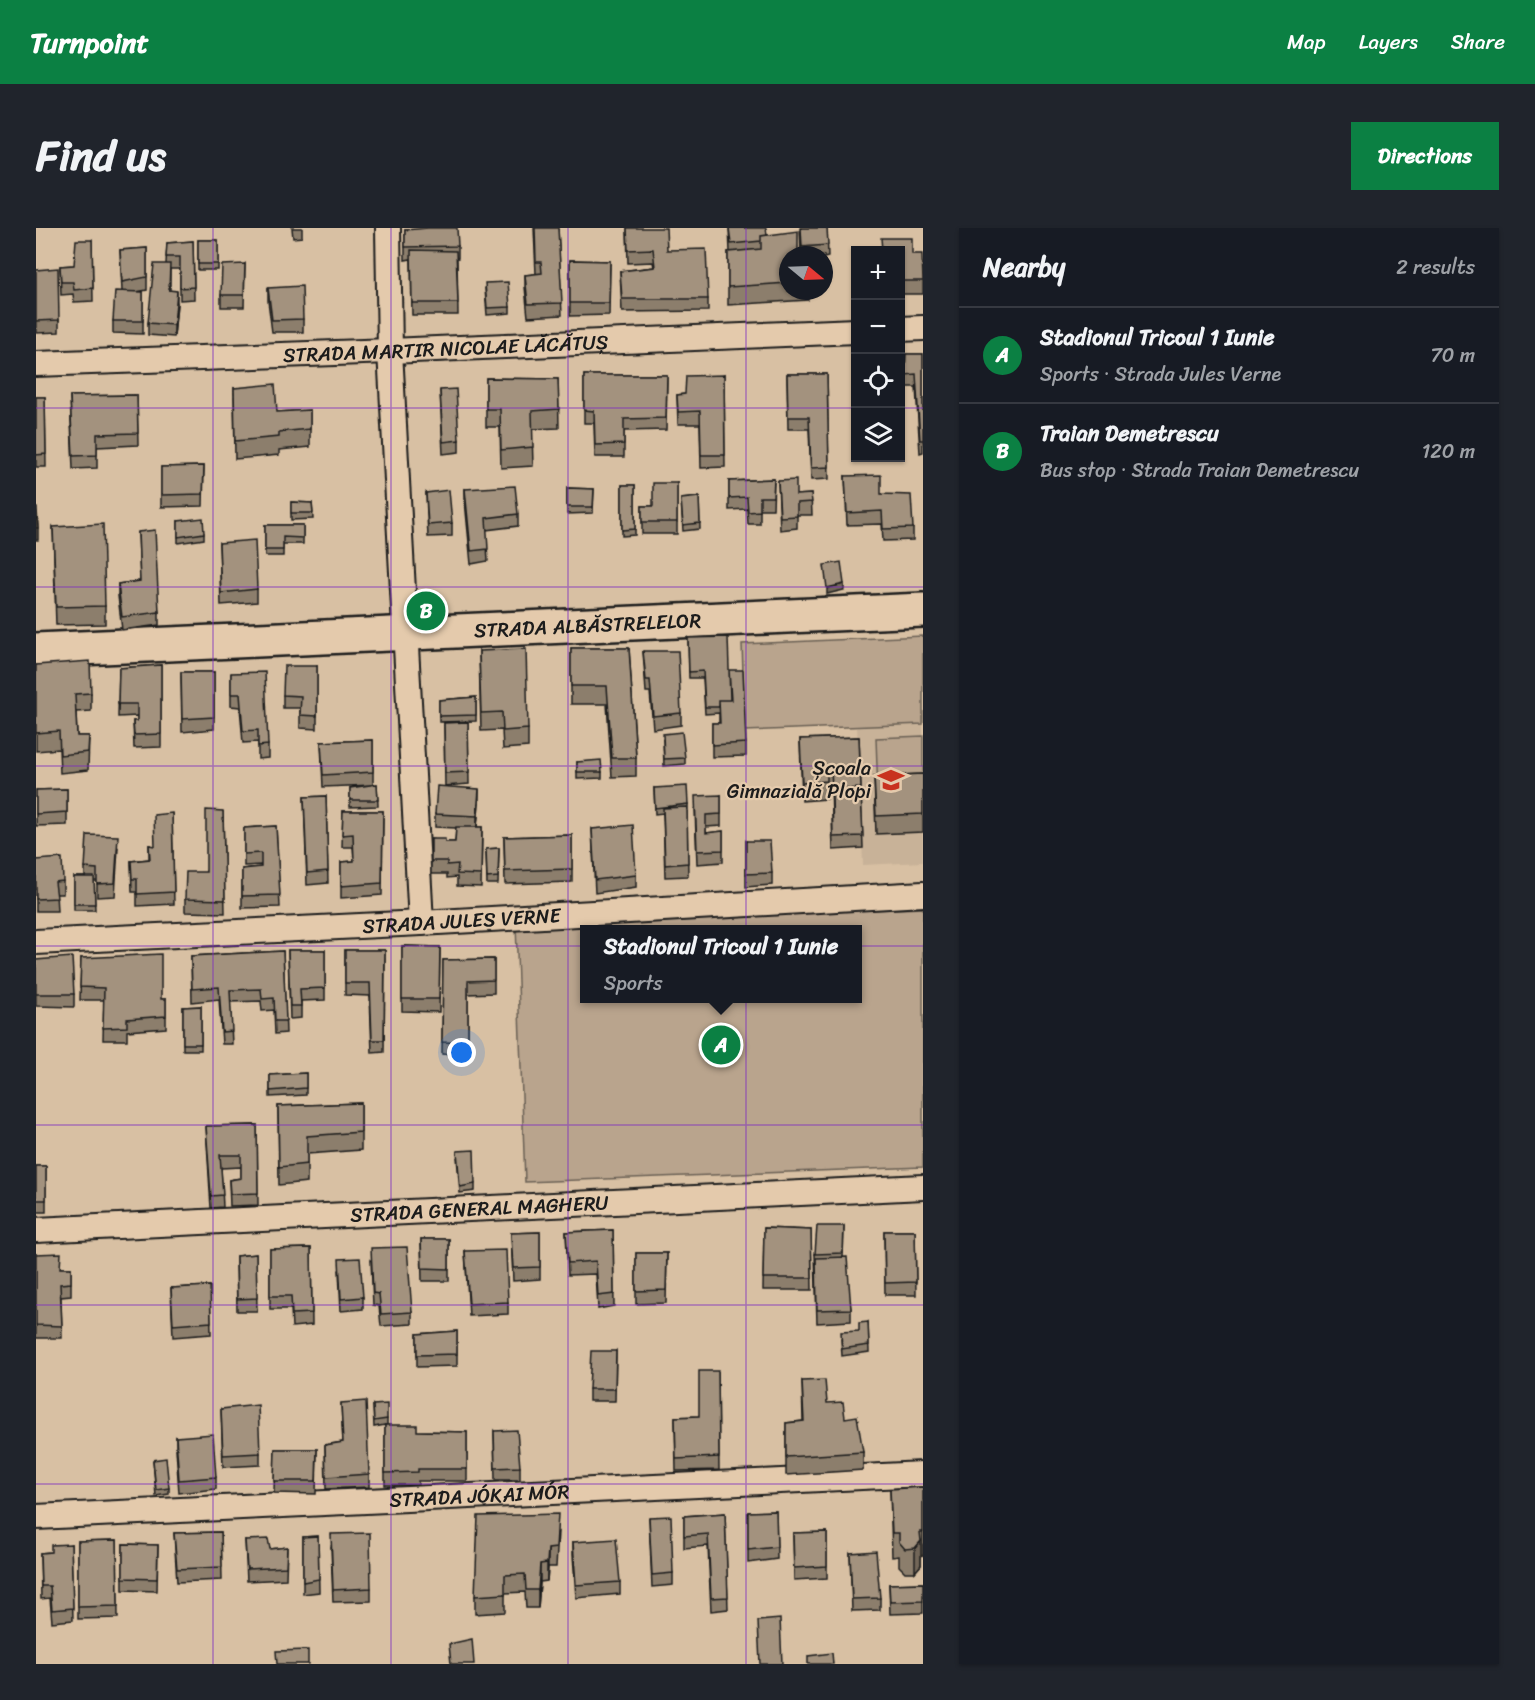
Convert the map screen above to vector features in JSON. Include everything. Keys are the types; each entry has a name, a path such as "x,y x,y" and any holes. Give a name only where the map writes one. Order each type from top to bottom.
{"street":[{"path":"388,228 390,351 421,923"},
{"path":"905,329 923,328"},
{"name":"STRADA MARTIR NICOLAE LĂCĂTUȘ","path":"36,364 851,331"},
{"name":"STRADA ALBĂSTRELELOR","path":"36,650 923,610"},
{"name":"STRADA JULES VERNE","path":"36,942 421,923 923,894"},
{"name":"STRADA GENERAL MAGHERU","path":"36,1230 923,1187"},
{"name":"STRADA JÓKAI MÓR","path":"36,1517 923,1474"}],"shaded area":[{"path":"923,636 923,724 745,731 742,644"},
{"name":"Școala Gimnazială Plopi","path":"923,724 923,862 863,865 857,726"},
{"path":"923,736 923,792 878,794 876,738"},
{"path":"923,908 923,1167 525,1182 516,924"}],"building":[{"path":"457,228 458,246 405,247 405,230"},
{"path":"535,228 558,228 562,303 528,304 525,275 542,273 541,262 536,262"},
{"path":"627,228 666,228 667,250 706,249 708,299 622,299 620,271 655,267 653,249 628,250"},
{"path":"729,228 766,228 767,235 761,236 761,241 731,244"},
{"path":"801,228 827,228 828,245 802,246"},
{"path":"798,231 798,246 779,246 779,284 728,287 728,252 761,249 761,236"},
{"path":"881,238 912,238 912,254 922,254 923,281 905,281 905,246 882,246"},
{"path":"76,240 92,240 93,288 74,290 73,282 61,282 60,266 74,265"},
{"path":"198,240 218,240 218,264 198,264"},
{"path":"193,241 194,287 180,288 180,257 166,257 167,243"},
{"path":"147,248 147,277 122,282 120,250"},
{"path":"411,250 456,251 458,303 412,303"},
{"path":"570,260 610,261 609,303 570,303"},
{"path":"154,264 170,264 169,290 177,291 174,325 148,323"},
{"path":"245,264 244,295 221,295 222,265"},
{"path":"58,268 59,320 36,321 36,270"},
{"path":"508,282 510,307 487,308 485,283"},
{"path":"302,286 303,319 272,320 268,288"},
{"path":"115,291 143,292 143,321 113,321"},
{"path":"906,354 923,354 923,440 920,440 916,374 905,375"},
{"path":"787,374 827,374 829,467 811,468 809,417 788,417"},
{"path":"584,375 667,375 666,418 624,419 624,444 595,445 594,411 584,410"},
{"path":"724,375 725,455 701,455 700,411 678,412 677,395 685,394 686,376"},
{"path":"486,378 558,379 559,409 532,411 533,447 501,450 500,409 486,409"},
{"path":"275,384 277,412 310,410 310,429 279,432 279,437 235,441 234,388"},
{"path":"456,389 459,440 443,442 440,390"},
{"path":"137,395 138,433 97,434 97,455 73,456 70,396"},
{"path":"36,397 45,397 46,454 36,455"},
{"path":"204,466 203,494 161,495 161,467"},
{"path":"881,475 881,494 911,495 913,528 883,529 882,511 847,513 845,476"},
{"path":"774,479 773,497 760,497 760,511 748,512 747,497 729,498 729,481"},
{"path":"796,480 796,495 811,494 812,502 797,503 797,516 780,517 778,481"},
{"path":"653,483 677,483 677,522 642,522 642,506 653,506"},
{"path":"622,485 635,485 635,529 622,530"},
{"path":"515,486 518,514 486,518 488,549 471,551 465,489"},
{"path":"567,488 594,489 593,507 567,507"},
{"path":"449,490 452,523 428,525 426,493"},
{"path":"699,497 700,523 683,525 681,499"},
{"path":"291,502 312,503 313,513 291,513"},
{"path":"37,508 38,528 36,528"},
{"path":"203,518 204,533 178,537 178,521"},
{"path":"103,524 105,606 56,607 53,527"},
{"path":"265,525 303,525 303,538 283,537 283,550 265,550"},
{"path":"155,530 159,612 122,617 118,584 140,581 138,532"},
{"path":"255,540 257,589 221,593 219,543"},
{"path":"841,562 844,584 827,588 824,565"},
{"path":"728,637 730,700 719,700 719,707 705,707 703,671 689,672 688,638"},
{"path":"571,648 629,648 636,758 612,758 607,686 571,686"},
{"path":"526,649 528,729 503,731 502,712 481,713 479,651"},
{"path":"643,651 678,651 681,713 653,716 650,680 646,680"},
{"path":"90,661 91,693 75,694 77,736 89,736 88,752 60,755 59,731 36,733 36,665"},
{"path":"161,665 161,734 134,735 133,721 137,721 137,704 118,704 119,668"},
{"path":"284,666 317,666 317,716 300,715 301,696 283,695"},
{"path":"729,670 743,670 746,743 712,745 712,723 720,723 719,700 731,700"},
{"path":"181,672 214,672 214,717 182,719"},
{"path":"265,672 268,745 258,746 258,730 243,731 240,694 231,694 231,673"},
{"path":"476,697 476,715 439,716 439,700"},
{"path":"468,722 469,772 445,773 444,723"},
{"path":"682,732 685,758 664,759 663,734"},
{"path":"859,737 861,788 832,790 831,767 827,767 827,781 802,783 800,739"},
{"path":"373,740 373,772 323,775 321,742"},
{"path":"601,760 602,772 577,772 577,762"},
{"path":"923,774 923,814 876,816 874,776"},
{"path":"377,784 378,800 350,800 350,788"},
{"path":"437,786 479,789 477,816 435,814"},
{"path":"687,786 688,804 655,808 654,788"},
{"path":"67,789 67,812 36,814 36,790"},
{"path":"861,794 863,836 833,837 832,795"},
{"path":"721,795 721,814 706,815 706,833 723,831 723,850 697,851 695,796"},
{"path":"326,796 328,871 307,873 304,797"},
{"path":"687,807 688,863 665,865 663,808"},
{"path":"206,810 223,811 225,900 185,899 186,872 206,872"},
{"path":"343,811 383,811 382,883 341,886 341,862 354,861 353,834 342,835"},
{"path":"172,813 174,892 137,894 137,879 132,879 131,861 150,859 149,845 155,846 154,815"},
{"path":"633,825 636,875 595,880 592,829"},
{"path":"276,826 280,895 242,896 242,869 261,867 261,853 244,854 244,828"},
{"path":"456,827 482,827 481,875 457,874 458,864 447,865 447,861 431,861 431,839 455,842"},
{"path":"87,835 118,836 115,883 97,884 97,869 85,868"},
{"path":"572,835 572,869 505,871 504,837"},
{"path":"746,841 770,841 772,873 746,874"},
{"path":"499,848 498,877 487,878 486,849"},
{"path":"62,858 63,881 55,882 57,898 36,899 36,860"},
{"path":"74,877 94,877 95,904 74,904"},
{"path":"402,946 440,947 439,999 402,999"},
{"path":"288,950 325,950 325,988 300,989 301,1006 290,1006"},
{"path":"345,950 385,950 384,1040 372,1040 370,983 345,983"},
{"path":"283,951 286,1021 275,1021 274,998 262,999 261,989 230,990 232,1031 222,1032 219,987 192,989 191,956"},
{"path":"161,954 161,999 166,999 166,1016 127,1019 127,1027 103,1028 104,988 80,987 81,958"},
{"path":"72,957 74,994 36,994 36,960"},
{"path":"494,959 494,980 468,981 468,1043 442,1042 443,960"},
{"path":"201,1006 201,1044 183,1044 183,1007"},
{"path":"306,1073 306,1088 270,1091 270,1075"},
{"path":"361,1103 361,1132 307,1136 307,1164 279,1167 278,1106"},
{"path":"257,1125 258,1193 230,1194 229,1180 241,1178 241,1155 220,1155 223,1195 211,1196 206,1126"},
{"path":"474,1150 475,1184 460,1187 457,1151"},
{"path":"36,1166 46,1166 46,1200 36,1200"},
{"path":"817,1226 844,1226 843,1253 815,1254"},
{"path":"764,1228 811,1230 812,1278 763,1278"},
{"path":"613,1230 614,1294 598,1296 596,1261 568,1263 566,1232"},
{"path":"884,1231 915,1231 916,1282 885,1283"},
{"path":"540,1232 540,1267 513,1268 511,1233"},
{"path":"421,1239 449,1239 449,1269 422,1268"},
{"path":"407,1247 412,1312 381,1314 379,1294 373,1293 371,1248"},
{"path":"311,1248 312,1313 292,1314 291,1296 270,1296 270,1249"},
{"path":"506,1250 508,1302 469,1304 465,1251"},
{"path":"61,1253 60,1268 71,1268 71,1283 60,1284 62,1326 36,1325 36,1254"},
{"path":"636,1253 667,1253 666,1290 636,1291"},
{"path":"256,1254 257,1298 237,1299 236,1256"},
{"path":"847,1257 851,1309 817,1310 816,1258"},
{"path":"360,1258 363,1297 341,1299 339,1259"},
{"path":"210,1286 211,1322 173,1325 171,1288"},
{"path":"868,1322 869,1345 842,1349 841,1332 859,1331 859,1323"},
{"path":"457,1331 457,1354 417,1355 417,1334"},
{"path":"591,1351 616,1351 615,1389 589,1389"},
{"path":"699,1371 718,1371 719,1457 676,1459 675,1417 699,1416"},
{"path":"825,1380 827,1403 843,1402 845,1418 857,1416 863,1452 786,1457 786,1423 804,1421 802,1381"},
{"path":"366,1401 369,1474 326,1477 325,1445 343,1442 341,1403"},
{"path":"387,1404 387,1419 374,1421 373,1405"},
{"path":"258,1405 260,1453 223,1455 221,1409"},
{"path":"385,1425 417,1425 417,1431 467,1432 467,1469 418,1469 418,1472 385,1473"},
{"path":"517,1430 520,1467 495,1468 494,1431"},
{"path":"213,1434 216,1477 179,1480 176,1437"},
{"path":"275,1449 317,1449 316,1481 274,1481"},
{"path":"166,1458 169,1488 156,1490 153,1460"},
{"path":"923,1487 921,1541 915,1548 905,1549 899,1542 899,1533 892,1533 890,1489"},
{"path":"776,1511 777,1547 748,1550 748,1512"},
{"path":"725,1513 728,1597 711,1598 708,1534 684,1536 684,1516"},
{"path":"558,1514 556,1548 548,1549 547,1563 540,1564 538,1590 526,1590 525,1574 505,1575 505,1594 475,1596 478,1516"},
{"path":"671,1516 673,1573 652,1575 649,1517"},
{"path":"221,1532 222,1567 177,1569 174,1533"},
{"path":"827,1532 827,1566 794,1568 793,1533"},
{"path":"370,1533 371,1588 333,1590 331,1534"},
{"path":"318,1536 319,1579 303,1582 303,1537"},
{"path":"268,1539 270,1549 287,1547 286,1567 247,1569 245,1540"},
{"path":"616,1539 620,1582 576,1585 573,1542"},
{"path":"117,1540 118,1606 78,1607 78,1541"},
{"path":"71,1544 73,1608 52,1610 50,1586 41,1586 40,1553 51,1552 51,1545"},
{"path":"123,1544 158,1545 157,1579 123,1578"},
{"path":"876,1551 880,1598 852,1599 850,1553"},
{"path":"923,1583 923,1601 890,1602 889,1584"},
{"path":"780,1619 782,1664 760,1664 758,1621"},
{"path":"472,1639 474,1664 451,1664 449,1644"},
{"path":"308,1650 308,1664 277,1664 276,1651"},
{"path":"832,1653 833,1664 808,1664 808,1656"}],"place":[{"name":"Traian Demetrescu","path":"426,611"},
{"name":"Școala Gimnazială Plopi","path":"891,780"},
{"name":"Stadionul Tricoul 1 Iunie","path":"721,1045"}]}
